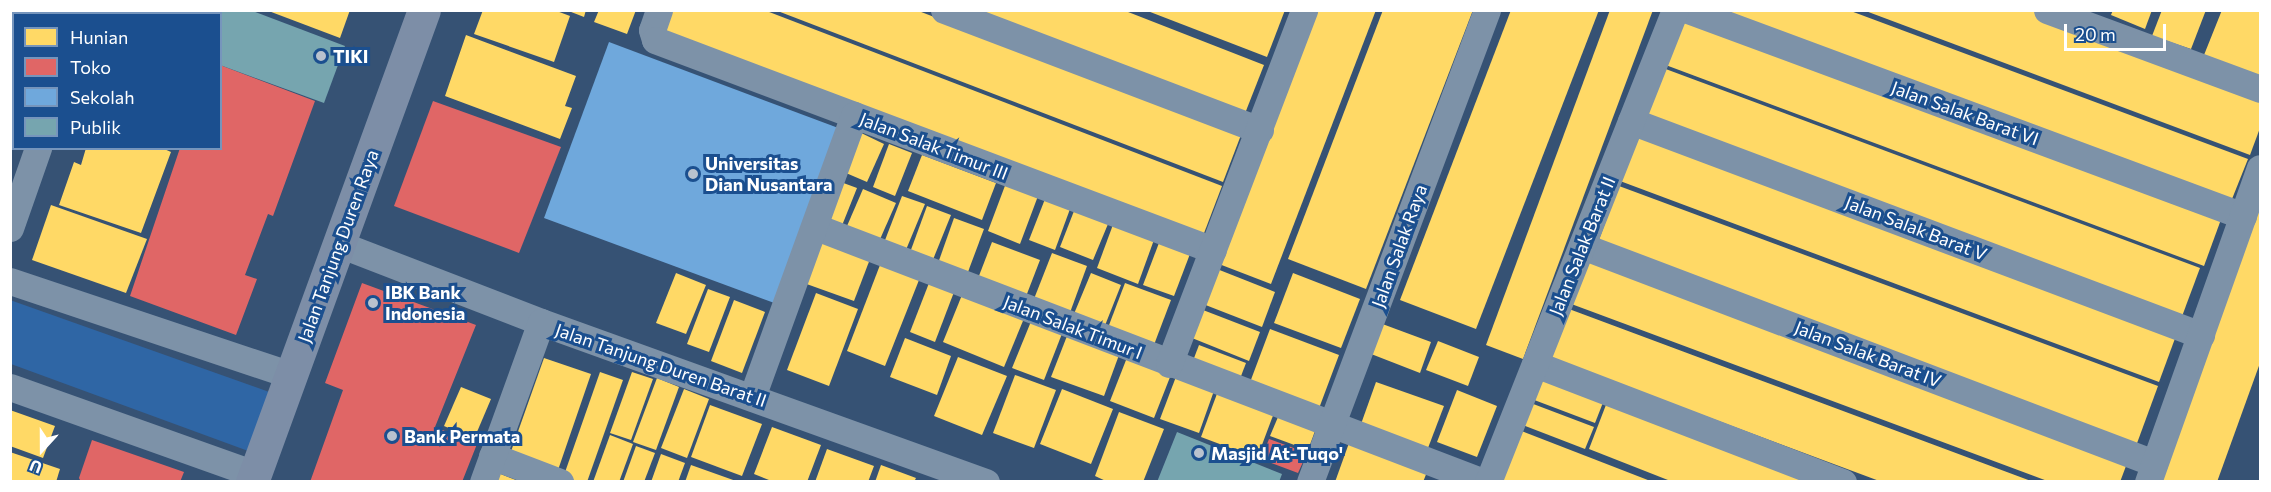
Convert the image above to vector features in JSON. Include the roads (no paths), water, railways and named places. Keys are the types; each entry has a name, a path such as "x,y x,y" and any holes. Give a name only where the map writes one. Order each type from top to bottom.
{"main road":[{"name":"Jalan Tanjung Duren Raya","path":"253,478 424,10"}],"street":[{"name":"Jalan Salak Timur III","path":"659,10 652,30 655,40 1213,250"},
{"path":"944,10 1260,130"},
{"path":"1168,364 1260,130 1304,10"},
{"name":"Jalan Salak Raya","path":"1310,482 1487,10"},
{"name":"Jalan Salak Barat II","path":"1488,482 1675,10"},
{"name":"Jalan Salak Barat VI","path":"1688,10 2243,216"},
{"path":"2047,10 2260,89"},
{"path":"752,397 816,227 854,115"},
{"name":"Jalan Salak Barat V","path":"1631,121 2200,335"},
{"path":"10,228 37,150"},
{"path":"2151,472 2260,168"},
{"name":"Jalan Salak Timur I","path":"816,227 1168,364 1483,482"},
{"name":"Jalan Tanjung Duren Barat II","path":"339,244 541,322 752,397 958,477 986,482"},
{"name":"Jalan Salak Barat IV","path":"1582,246 2151,472"},
{"path":"10,281 291,375"},
{"path":"483,482 541,322"},
{"path":"1535,364 1843,482"},
{"path":"10,387 253,478"},
{"path":"492,456 560,482"}],"place":[{"name":"TIKI","path":"321,56"},
{"name":"Universitas Dian Nusantara","path":"693,174"},
{"name":"IBK Bank Indonesia","path":"373,303"},
{"name":"Bank Permata","path":"392,436"},
{"name":"Masjid At-Tuqo'","path":"1199,453"}]}
